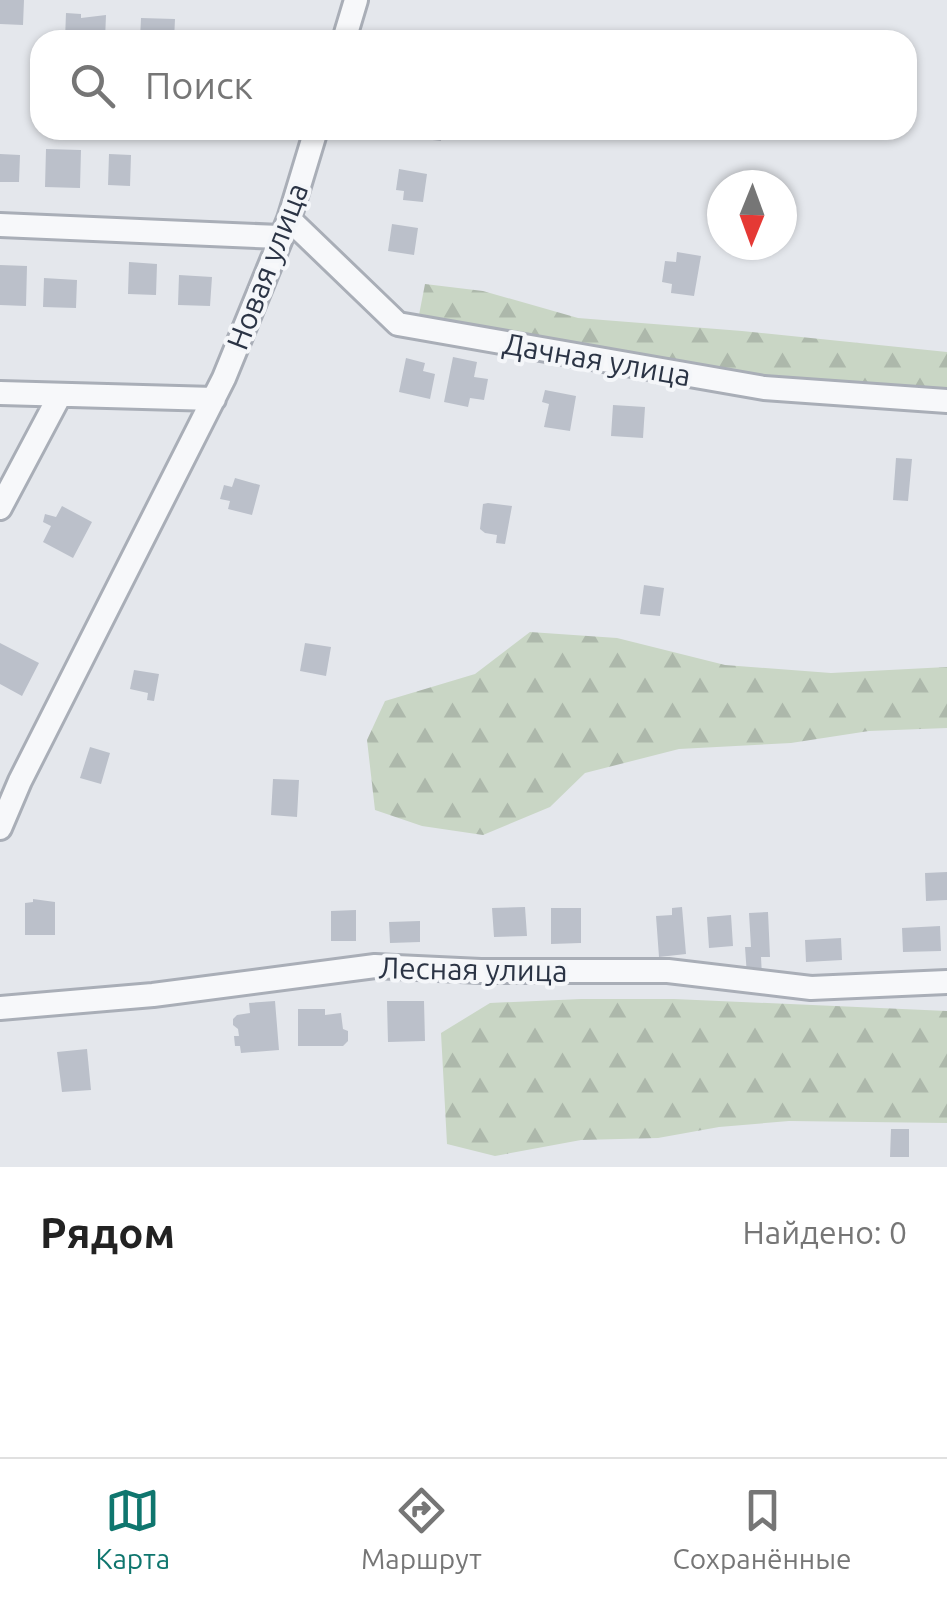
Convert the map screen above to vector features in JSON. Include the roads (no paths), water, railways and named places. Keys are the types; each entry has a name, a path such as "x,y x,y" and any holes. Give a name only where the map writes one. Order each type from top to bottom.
{"street":[{"path":"347,30 356,0"},
{"name":"Новая улица","path":"0,828 28,764 214,400 284,228 313,140"},
{"path":"0,225 284,228"},
{"name":"Дачная улица","path":"284,228 398,324 764,388 947,402"},
{"path":"0,393 214,400"},
{"path":"0,508 60,395"},
{"name":"Лесная улица","path":"0,1008 154,995 375,966 481,971 668,971 811,988 947,982"}]}
